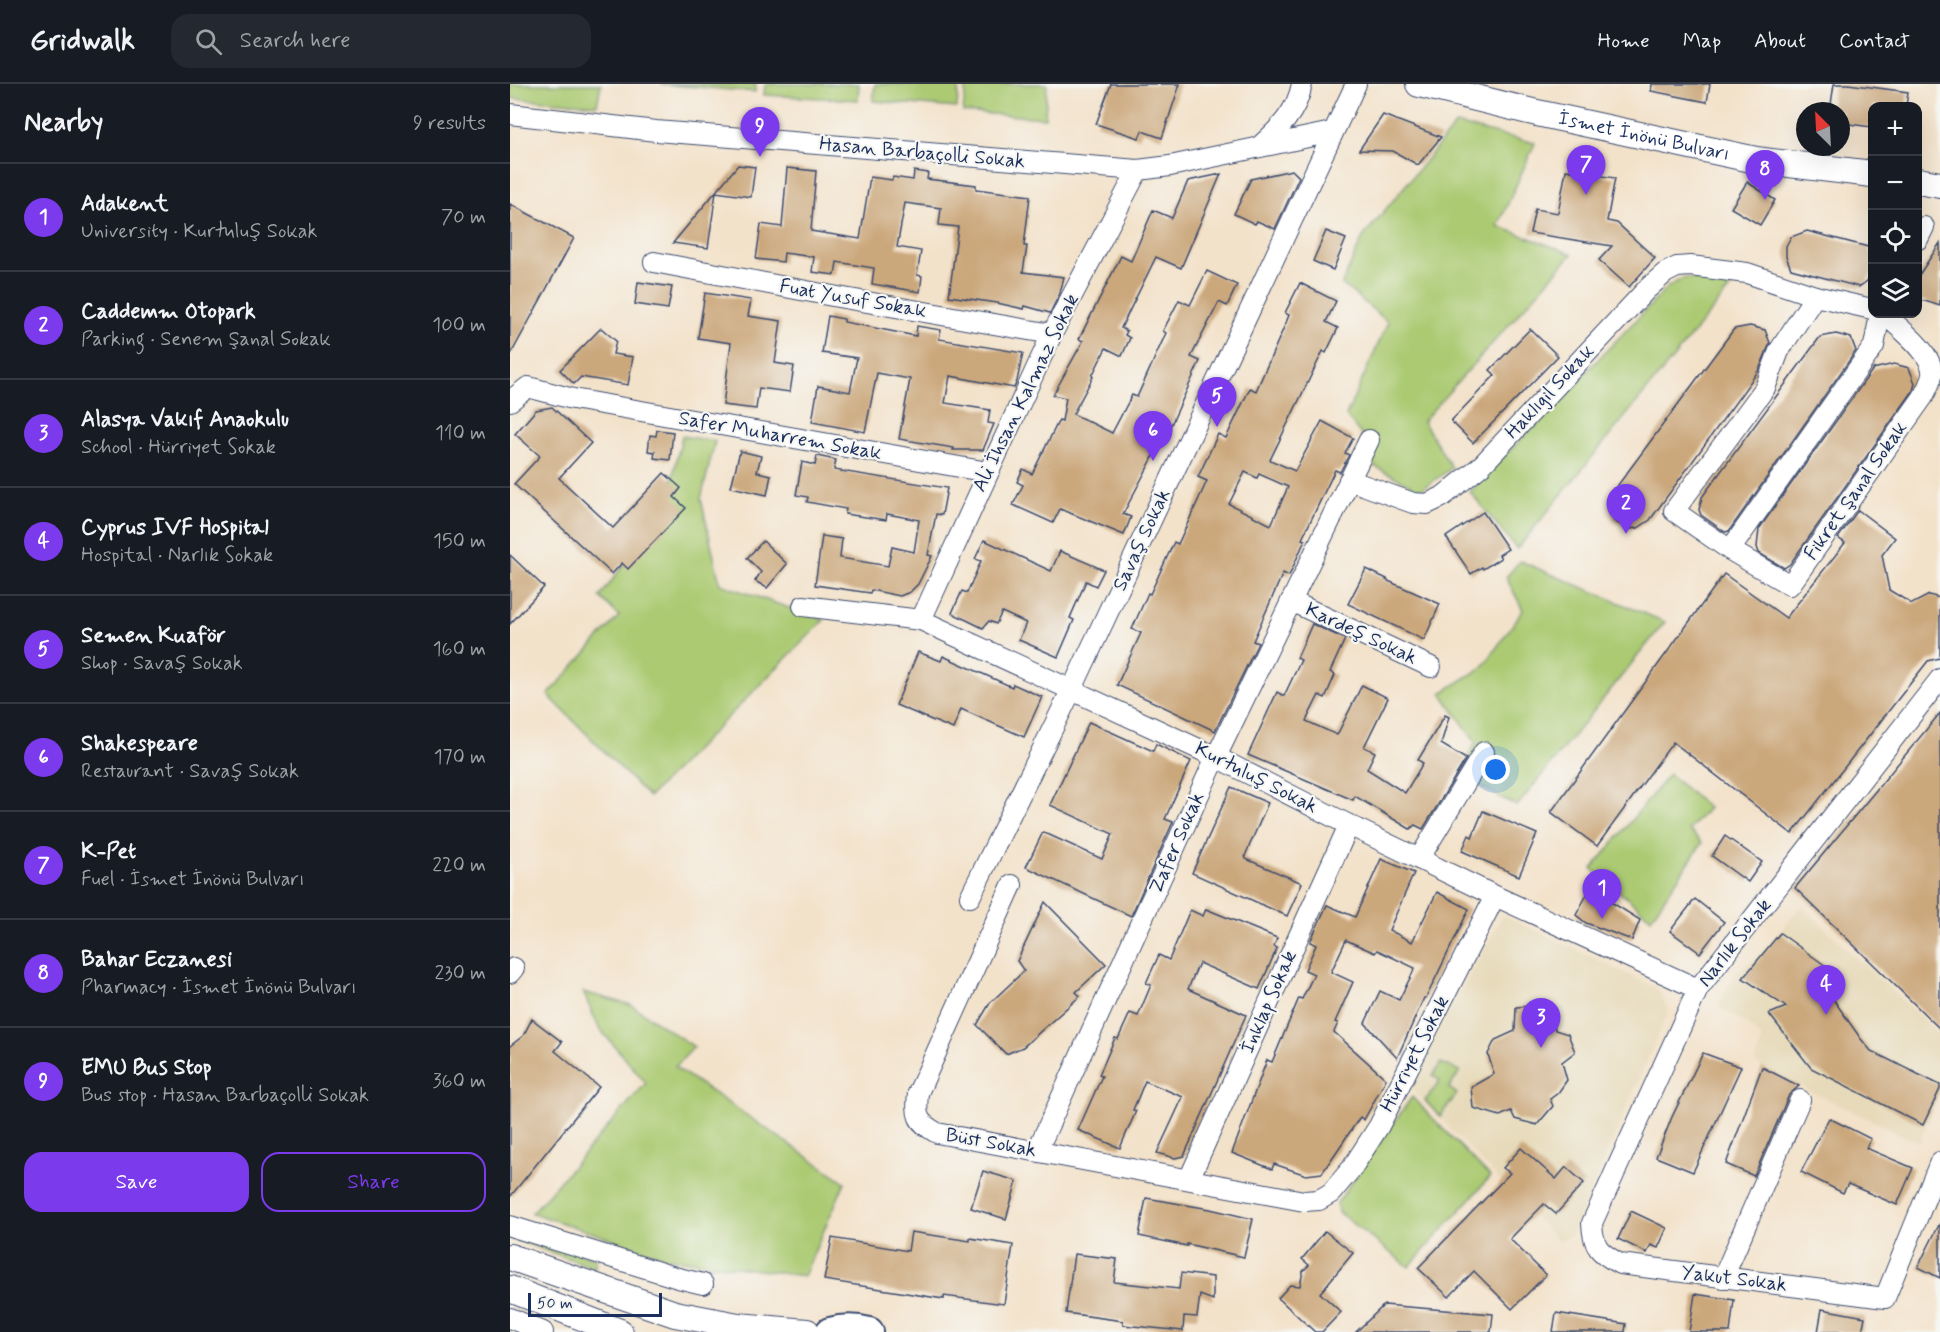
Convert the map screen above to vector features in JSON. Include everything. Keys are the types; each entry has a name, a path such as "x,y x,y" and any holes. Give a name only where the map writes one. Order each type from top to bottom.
{"highway":[{"path":"830,1332 841,1329 858,1329 869,1332"}],"main road":[{"name":"İsmet İnönü Bulvarı","path":"1419,84 1537,113 1756,160 1868,174"},
{"path":"1922,183 1940,185"},
{"path":"510,1257 675,1314 738,1326 807,1332"},
{"path":"510,1289 620,1332"}],"street":[{"path":"1259,147 1279,129 1292,113 1302,84"},
{"name":"Savaş Sokak","path":"970,897 1072,689 1356,84"},
{"name":"Hasan Barbaçolli Sokak","path":"510,114 656,131 1138,170 1170,166 1332,132"},
{"name":"Ali İhsan Kalmaz Sokak","path":"921,620 1052,334 1138,170"},
{"name":"Fuat Yusuf Sokak","path":"654,262 1052,334"},
{"name":"Haklıgil Sokak","path":"1349,480 1413,503 1427,504 1442,498 1481,466 1647,289 1665,273 1677,267 1690,266 1747,273 1815,296 1868,308"},
{"name":"Fikret Şanal Sokak","path":"1815,296 1779,351 1765,387 1674,511 1730,550 1790,585 1923,397 1932,376 1931,366 1918,346 1886,318"},
{"name":"Fikret Şanal Sokak","path":"1730,550 1874,346 1881,318"},
{"name":"Safer Muharrem Sokak","path":"510,377 528,387 573,399 988,472"},
{"path":"510,402 528,387"},
{"name":"Zafer Sokak","path":"1037,1151 1216,757 1369,440"},
{"name":"Kardeş Sokak","path":"1292,601 1431,667"},
{"name":"Kurtuluş Sokak","path":"803,606 921,620 1216,757 1495,896 1698,989"},
{"name":"Narlık Sokak","path":"1593,1240 1592,1223 1698,989 1940,679"},
{"path":"1419,859 1484,752"},
{"name":"İnklap Sokak","path":"1189,1179 1349,825"},
{"name":"Büst Sokak","path":"987,864 1011,888 918,1092 917,1113 923,1125 937,1133 1304,1201 1319,1200"},
{"name":"Hürriyet Sokak","path":"1319,1200 1330,1193 1352,1168 1379,1126 1495,896"},
{"path":"1723,1278 1800,1100"},
{"name":"Yakut Sokak","path":"1593,1240 1603,1255 1620,1264 1885,1298 1940,1162"},
{"path":"510,1226 703,1284"},
{"path":"510,1318 543,1332"}],"shaded area":[{"path":"1801,906 1940,1035 1940,1093 1919,1143 1755,1063 1762,1038 1748,1025 1718,1006 1737,970 1758,957"},
{"path":"1503,915 1657,988 1669,1010 1571,1236 1558,1241 1408,1085"}],"green space":[{"path":"510,84 601,84 597,105 510,98"},
{"path":"661,84 756,84 755,92"},
{"path":"765,84 859,84 858,100 764,95"},
{"path":"875,84 959,84 957,108 873,101"},
{"path":"966,84 1047,84 1045,118 963,112"},
{"path":"1456,124 1535,143 1498,226 1572,254 1423,421 1452,468 1420,490 1368,463 1376,453 1346,416 1388,322 1342,284 1363,237"},
{"path":"1683,278 1736,281 1517,549 1470,492 1668,287"},
{"path":"682,436 715,441 701,499 720,584 824,620 649,797 548,695 619,616 600,597 666,506"},
{"path":"1520,561 1665,622 1517,806 1479,786 1482,773 1468,757 1476,742 1441,693 1483,667 1523,610 1506,577"},
{"path":"1669,774 1708,808 1689,830 1702,843 1651,918 1592,869"},
{"path":"583,992 631,1005 694,1047 675,1067 845,1182 804,1276 668,1258 532,1213 646,1083 599,1028"},
{"path":"1441,1063 1460,1071 1449,1088 1457,1094 1440,1116 1425,1101 1440,1081 1433,1075"},
{"path":"1412,1097 1490,1177 1409,1267 1338,1212 1337,1203"},
{"path":"510,1228 596,1259 595,1268 510,1238"}],"building":[{"path":"1111,84 1180,84 1162,138 1142,131 1139,138 1096,124"},
{"path":"1652,84 1710,84 1707,102 1651,91"},
{"path":"1834,84 1908,92 1907,102 1868,102 1868,126 1850,124 1850,102 1831,102"},
{"path":"1383,115 1441,137 1418,165 1393,151 1359,150"},
{"path":"738,165 755,167 751,197 716,192 708,248 673,243"},
{"path":"787,168 816,171 811,231 860,239 870,177 913,180 914,171 928,173 927,179 976,185 976,189 1030,196 1023,272 1064,277 1060,293 1050,313 1025,306 1024,309 949,296 958,227 939,225 941,208 905,203 897,247 921,251 917,275 922,276 920,292 872,284 874,268 837,262 835,275 812,272 814,257 784,253 783,262 756,259 761,224 782,227"},
{"path":"1292,170 1299,177 1275,229 1257,221 1255,224 1234,214 1251,179"},
{"path":"1566,170 1615,178 1607,221 1617,223 1655,258 1629,287 1599,260 1612,246 1530,233 1535,209 1558,213"},
{"path":"1221,174 1181,268 1156,257 1121,328 1127,331 1125,335 1130,338 1122,356 1106,348 1073,414 1112,433 1132,395 1137,397 1166,333 1163,331 1179,300 1190,305 1207,271 1237,285 1227,306 1219,302 1191,357 1200,361 1160,449 1158,448 1123,514 1131,517 1124,535 1060,509 1053,523 1013,505 1023,485 1017,482 1023,469 1032,474 1059,420 1062,421 1066,398 1053,395 1083,341 1079,339 1121,256 1131,261 1153,210 1172,218 1188,181"},
{"path":"1747,182 1775,200 1760,225 1731,208"},
{"path":"510,204 574,238 510,356"},
{"path":"1326,231 1346,239 1333,270 1313,261"},
{"path":"1807,231 1868,247 1867,281 1859,287 1791,269 1786,256 1786,246 1791,237"},
{"path":"1940,243 1940,306 1922,301 1922,270"},
{"path":"638,282 672,287 668,309 635,304"},
{"path":"1300,283 1336,301 1326,322 1338,328 1326,353 1323,351 1270,460 1295,471 1322,421 1353,438 1345,453 1349,455 1340,472 1335,470 1302,539 1305,540 1289,576 1283,573 1253,641 1258,643 1215,731 1117,685 1141,633 1132,629 1174,542 1178,544 1207,481 1198,477 1218,434 1226,438 1250,388 1256,391 1289,315 1285,313","holes":["1245,472 1257,478 1259,474 1288,487 1271,525 1229,504"]},
{"path":"705,293 751,300 748,316 781,321 775,363 794,366 790,392 759,388 756,409 723,405 731,343 698,338"},
{"path":"828,316 844,319 844,322 916,336 917,326 941,330 939,339 1023,353 1014,388 950,376 945,403 990,410 988,423 994,424 983,450 953,450 954,448 899,439 910,379 877,373 865,432 812,422 818,386 850,392 857,358 822,353"},
{"path":"1750,326 1765,330 1770,343 1759,370 1650,520 1638,528 1629,529 1614,521 1610,506 1612,493 1734,329"},
{"path":"601,328 616,341 613,354 633,357 628,385 581,377 574,384 560,370"},
{"path":"1530,329 1558,356 1473,443 1451,421 1495,375 1490,370"},
{"path":"1836,334 1851,338 1856,351 1729,531 1725,532 1701,515 1699,510 1702,497 1820,337"},
{"path":"1894,364 1909,368 1915,383 1913,391 1790,564 1784,568 1759,553 1757,547 1759,529 1873,369"},
{"path":"552,407 591,443 559,478 613,528 664,473 681,488 674,497 686,508 628,569 622,563 612,574 514,484 540,456 515,434 536,410"},
{"path":"657,430 673,432 670,460 654,458 655,452 648,451 650,435 656,436"},
{"path":"740,451 761,456 757,472 771,475 767,495 731,487"},
{"path":"817,456 836,460 834,470 947,488 942,515 936,514 928,555 932,556 918,584 910,592 900,596 871,590 870,593 815,585 822,536 842,539 840,558 888,566 892,547 914,552 919,520 887,514 886,520 845,514 846,509 807,502 808,497 796,495 802,462 815,465"},
{"path":"1858,510 1895,538 1882,555 1889,590 1912,604 1929,595 1940,598 1940,658 1928,661 1792,834 1673,742 1597,846 1551,812 1724,574 1786,618 1845,543 1838,538"},
{"path":"1483,512 1508,549 1499,555 1501,558 1471,574 1446,537"},
{"path":"984,540 1051,571 1060,551 1104,570 1096,586 1086,581 1070,618 1074,620 1058,657 1019,640 1026,623 1002,612 996,624 989,621 983,628 952,613 962,591 967,593 981,561 975,559"},
{"path":"763,541 787,564 767,588 755,581 761,572 747,558"},
{"path":"510,555 544,587 510,624"},
{"path":"1366,569 1440,604 1424,640 1348,604"},
{"path":"1312,624 1345,639 1330,672 1335,675 1325,698 1319,695 1306,721 1337,735 1362,685 1388,698 1364,747 1375,752 1367,769 1405,793 1423,763 1418,760 1445,715 1449,717 1441,744 1466,759 1423,829 1415,825 1410,829 1355,796 1353,800 1248,755 1277,692 1284,696 1301,660 1297,658"},
{"path":"918,652 941,661 943,656 1012,687 1013,684 1042,697 1024,737 961,709 953,729 896,705"},
{"path":"1940,713 1940,1029 1795,888"},
{"path":"1089,722 1153,751 1156,744 1191,761 1165,819 1173,822 1131,916 1026,867 1043,832 1102,859 1113,834 1050,805"},
{"path":"1231,787 1268,803 1245,856 1246,859 1302,883 1287,916 1192,873"},
{"path":"1483,811 1537,834 1519,876 1462,851 1469,835 1472,837"},
{"path":"1725,836 1762,862 1748,882 1712,856"},
{"path":"1381,859 1414,873 1389,930 1412,942 1437,892 1469,909 1397,1058 1365,1023 1380,991 1399,1000 1415,968 1377,950 1375,953 1346,940 1331,972 1353,982 1335,1022 1338,1023 1334,1032 1386,1079 1364,1120 1360,1117 1322,1173 1306,1175 1274,1164 1272,1169 1232,1153 1267,1060 1272,1062 1299,998 1302,999 1314,974 1305,970 1316,945 1310,942 1327,905 1355,917"},
{"path":"1590,889 1640,920 1632,940 1586,923 1576,915"},
{"path":"1695,899 1724,922 1700,953 1670,931"},
{"path":"1045,902 1106,964 1076,992 1080,996 1023,1047 1006,1054 977,1025 990,1003 1024,971 1017,961"},
{"path":"1206,909 1277,938 1274,946 1277,948 1259,989 1199,963 1188,989 1246,1015 1184,1156 1175,1158 1157,1153 1183,1097 1145,1081 1133,1110 1136,1111 1120,1148 1078,1130 1102,1076 1099,1075 1115,1038 1118,1039 1130,1013 1138,1016 1151,985 1146,983 1159,955 1169,960 1190,910 1203,916"},
{"path":"1780,933 1826,966 1817,976 1871,1051 1940,1085 1923,1125 1811,1068 1769,1014 1786,1007 1743,978"},
{"path":"1552,1005 1555,1030 1568,1034 1575,1052 1562,1062 1567,1080 1558,1093 1550,1099 1553,1106 1537,1125 1515,1119 1511,1111 1500,1116 1473,1108 1471,1087 1494,1074 1488,1054 1495,1040 1515,1031 1516,1007"},
{"path":"532,1019 562,1042 555,1051 599,1087 510,1197 510,1046 523,1036"},
{"path":"1703,1053 1741,1067 1693,1172 1656,1157 1672,1117"},
{"path":"1762,1067 1799,1086 1789,1095 1754,1176 1726,1164"},
{"path":"1829,1118 1871,1139 1866,1148 1913,1168 1897,1205 1848,1184 1843,1193 1801,1172"},
{"path":"1521,1148 1556,1179 1566,1167 1584,1183 1556,1214 1544,1204 1510,1239 1546,1275 1512,1309 1474,1271 1449,1297 1418,1268 1510,1173 1503,1168"},
{"path":"983,1171 1017,1181 1006,1219 971,1208"},
{"path":"1146,1198 1253,1219 1244,1257 1139,1236"},
{"path":"1631,1211 1667,1228 1658,1248 1651,1245 1647,1253 1618,1239"},
{"path":"1940,1223 1940,1278 1918,1267"},
{"path":"1325,1231 1353,1253 1320,1293 1341,1312 1322,1332 1315,1332 1278,1298 1290,1285 1300,1286 1303,1271 1309,1265 1302,1259"},
{"path":"911,1232 1013,1245 1004,1304 944,1296 944,1299 824,1280 832,1238 908,1251"},
{"path":"1074,1254 1117,1259 1114,1282 1179,1289 1181,1273 1213,1277 1213,1300 1200,1295 1197,1317 1184,1316 1183,1331 1123,1325 1123,1321 1066,1313"},
{"path":"1695,1294 1734,1300 1730,1332 1689,1332"},
{"path":"1384,1305 1493,1314 1491,1332 1356,1332"},
{"path":"1822,1309 1865,1317 1862,1332 1818,1332"},
{"path":"1556,1313 1626,1324 1625,1332 1553,1332"}],"place":[{"name":"EMU Bus Stop","path":"760,157"},
{"name":"K-Pet","path":"1586,195"},
{"name":"Bahar Eczanesi","path":"1765,200"},
{"name":"Semen Kuaför","path":"1217,427"},
{"name":"Shakespeare","path":"1153,461"},
{"name":"Caddemm Otopark","path":"1626,534"},
{"name":"Adakent","path":"1602,919"},
{"name":"Cyprus IVF Hospital","path":"1826,1015"},
{"name":"Alasya Vakıf Anaokulu","path":"1541,1048"}]}
